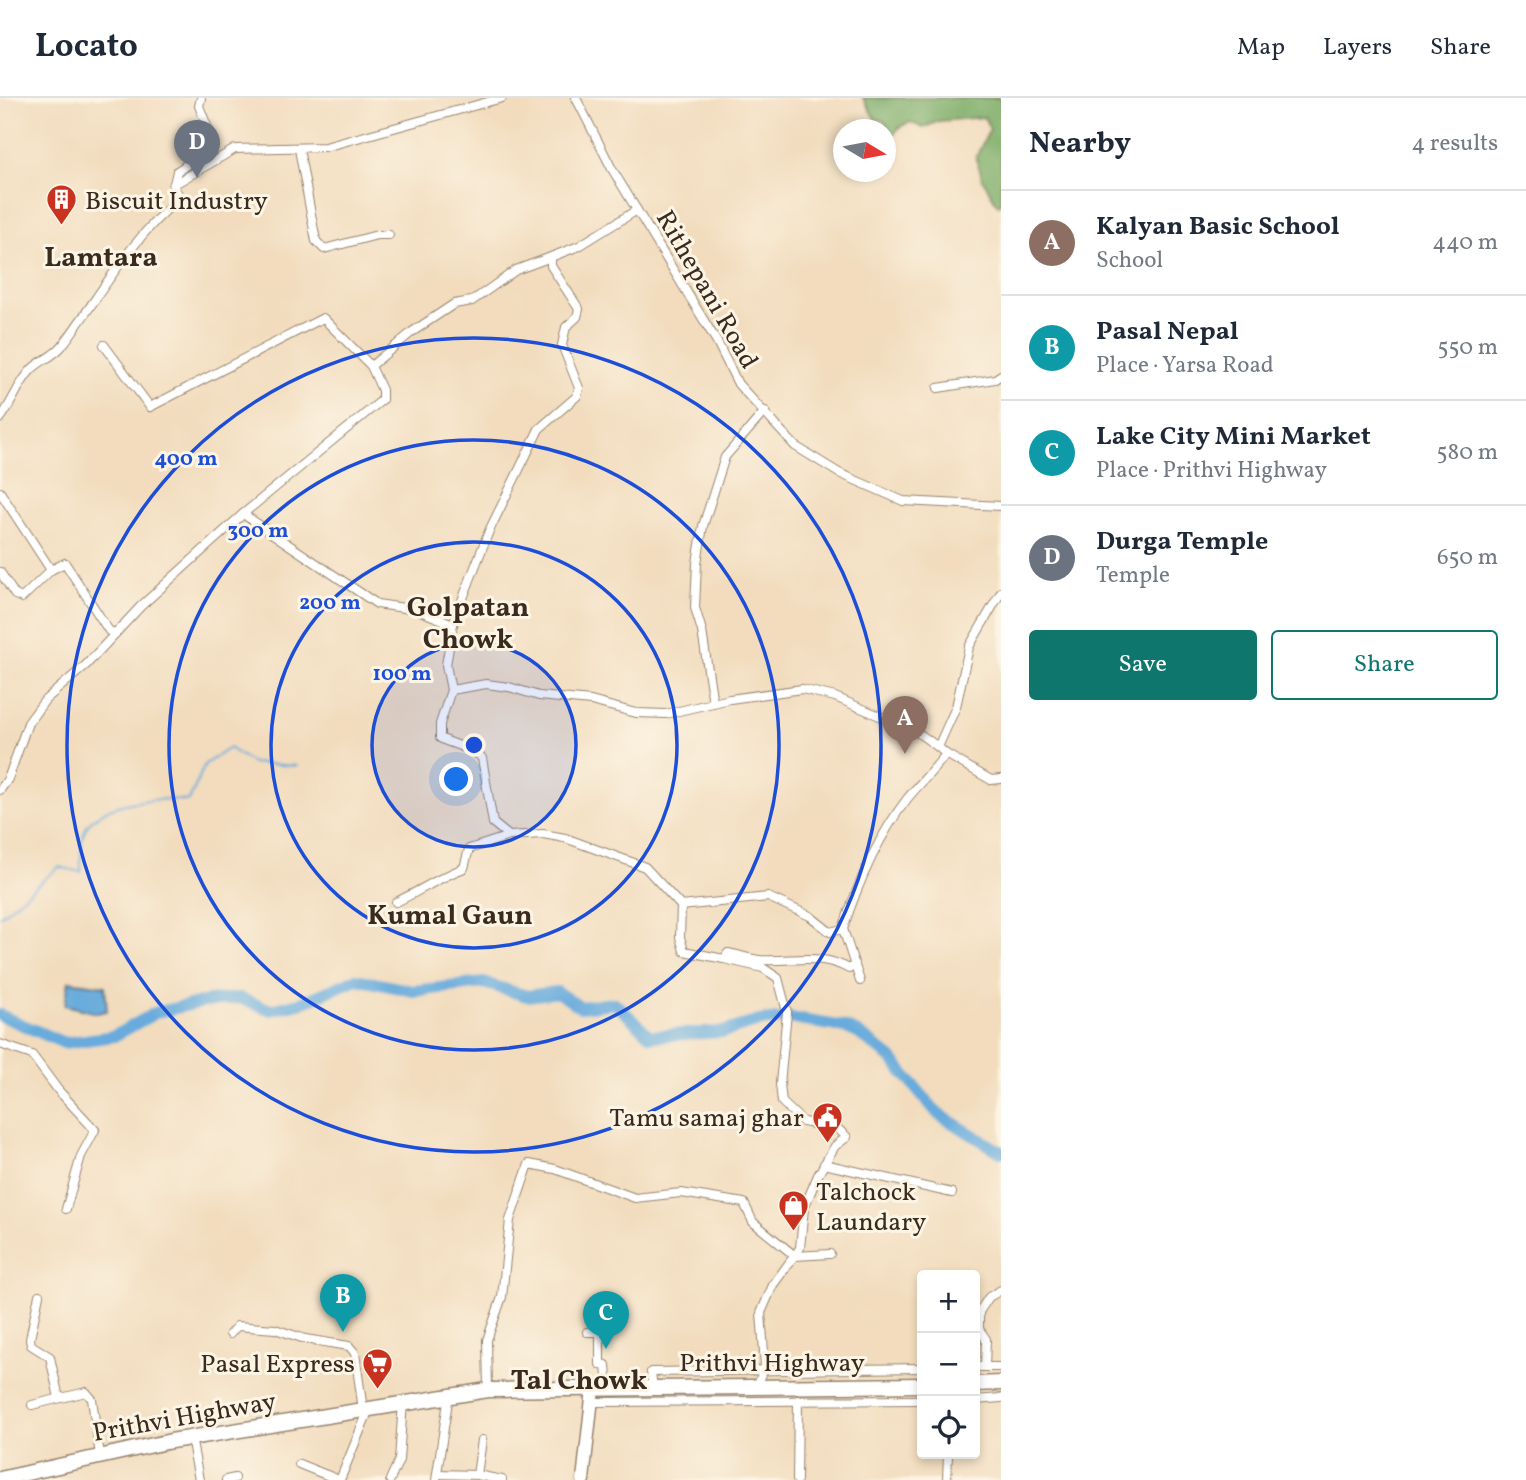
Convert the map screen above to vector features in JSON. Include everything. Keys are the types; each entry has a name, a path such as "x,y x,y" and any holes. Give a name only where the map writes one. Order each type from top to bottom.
{"highway":[{"path":"980,1384 1001,1383"},
{"name":"Prithvi Highway","path":"0,1479 191,1437 488,1390 597,1393 653,1388 758,1385 917,1385"}],"main road":[{"path":"583,1480 597,1393"}],"street":[{"path":"0,419 33,368 50,359 131,248 180,198 173,185 177,171 187,166 202,148 209,131 199,106 201,98"},
{"path":"173,185 193,170 235,149 299,149 346,142 502,98"},
{"name":"Rithepani Road","path":"576,98 612,169 717,342 738,384 795,446 839,473 903,501 1001,506"},
{"path":"299,149 316,241 324,249 377,234 389,235"},
{"path":"371,366 412,332 447,308 472,301 516,270 579,246 637,209"},
{"path":"509,836 493,822 482,758 478,753 455,747 440,738 440,724 451,690 446,665 453,624 489,531 539,429 577,396 579,388 562,345 566,327 577,317 579,309 551,266 551,257"},
{"path":"0,790 8,779 28,723 45,700 86,665 243,514 382,400 382,390 371,366 323,318 150,407 104,345"},
{"path":"939,388 995,379 1001,375"},
{"path":"713,703 702,631 695,608 697,563 703,526 725,457 741,435 765,411"},
{"path":"0,492 51,570"},
{"path":"243,514 377,604 418,610 453,624"},
{"path":"0,572 15,595 22,598 51,570 65,562 109,631 116,634"},
{"path":"938,747 956,707 969,647 1001,592"},
{"path":"451,690 486,684 509,687 539,696 591,701 636,713 666,714 713,703 802,689 835,697 917,732 975,772 991,780 1001,779"},
{"path":"860,981 843,929 859,881 877,846 906,801 946,754"},
{"path":"396,902 422,890 437,878 464,868 469,849 509,836 543,834 565,838 594,851 627,859 645,867 681,905 680,937 684,951 763,968 778,978 788,1012 788,1029 783,1041 782,1102 803,1122 837,1128 847,1137 835,1146 824,1164 804,1208 800,1248 774,1285 761,1314 764,1370 758,1385"},
{"path":"681,905 768,897 810,916 830,932 843,929"},
{"path":"724,959 728,953 762,960 818,957 835,961 849,970 855,964"},
{"path":"0,1044 32,1055 58,1090 96,1130 81,1156 66,1209"},
{"path":"488,1390 487,1340 502,1297 510,1220 529,1164 555,1169 635,1198 681,1193 744,1203 753,1222 795,1256 830,1254"},
{"path":"824,1164 953,1193"},
{"path":"985,1367 986,1339 979,1329 979,1312 989,1297 1001,1290"},
{"path":"39,1294 31,1345 50,1357 59,1398"},
{"path":"230,1334 237,1326 275,1329 305,1339 349,1346 355,1353 366,1410 340,1480 299,1464"},
{"path":"587,1332 600,1332 600,1364 606,1365 597,1393 798,1400 917,1400"},
{"path":"980,1367 1001,1367"},
{"path":"653,1388 651,1372 917,1368"},
{"path":"32,1405 86,1392 92,1399 100,1456"},
{"path":"449,1395 437,1477 478,1475 502,1480"},
{"path":"980,1400 1001,1398"},
{"path":"797,1480 798,1400"},
{"path":"390,1480 399,1460 403,1402"},
{"path":"191,1437 200,1480"},
{"path":"478,1475 482,1440"},
{"path":"947,1480 948,1459"},
{"path":"226,1480 235,1478"}],"green space":[{"path":"863,98 1001,98 1001,203 998,205 983,180 976,157 990,129 984,117 939,121 923,128 910,122 896,132 896,119 875,119"}],"water":[{"path":"69,981 105,986 107,1011 97,1013 65,1005"}],"waterway":[{"path":"0,916 59,867 81,872 81,850 86,828 104,811 148,800 189,801 205,764 229,748 252,763 297,766"},
{"path":"0,1015 64,1043 114,1036 157,1012 208,1001 239,998 271,1010 303,1002 356,979 413,991 484,983 527,996 557,992 580,1007 615,1003 650,1036 723,1032 759,1021 789,1018 844,1027 858,1033 891,1058 938,1114 1001,1152"}],"place":[{"name":"Durga Temple","path":"197,178"},
{"name":"Biscuit Industry","path":"62,227"},
{"name":"Kalyan Basic School","path":"905,754"},
{"name":"Tamu samaj ghar","path":"827,1144"},
{"name":"Talchock Laundary","path":"793,1233"},
{"name":"Pasal Nepal","path":"343,1332"},
{"name":"Lake City Mini Market","path":"606,1349"},
{"name":"Pasal Express","path":"378,1390"}],"district":[{"name":"Lamtara","path":"101,256"},
{"name":"Golpatan Chowk","path":"468,622"},
{"name":"Kumal Gaun","path":"450,914"},
{"name":"Tal Chowk","path":"579,1379"}]}
